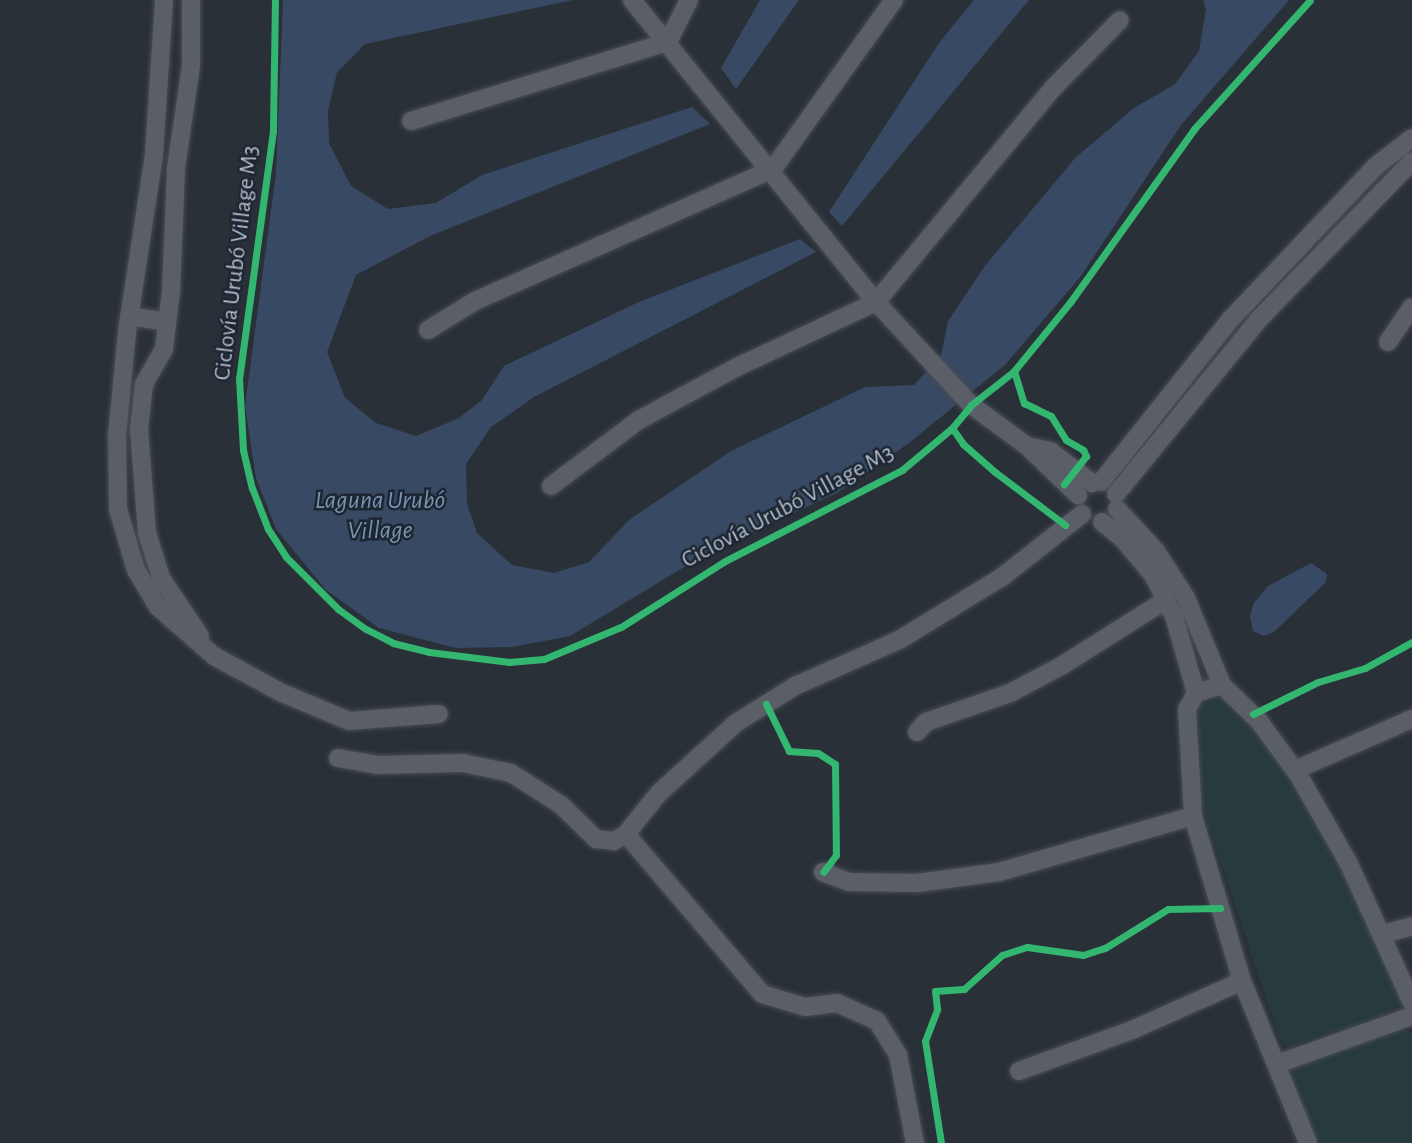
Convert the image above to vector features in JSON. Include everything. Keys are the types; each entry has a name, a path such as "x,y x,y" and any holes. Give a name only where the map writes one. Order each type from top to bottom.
{"street":[{"path":"164,0 154,155 129,316 117,436 118,509 136,570 158,607 214,656 280,692 349,721 439,714"},
{"path":"191,0 191,66 176,168 164,349 144,384 139,429 147,533 161,578 214,656"},
{"path":"632,0 773,169 876,302 966,400 1027,446 1050,451 1090,487 1116,501 1156,551 1186,598 1222,685 1259,721 1295,770 1382,934 1412,1003"},
{"path":"411,121 668,41 689,0"},
{"path":"428,330 475,301 773,169 894,0"},
{"path":"551,486 639,420 737,367 876,302 1053,88 1120,20"},
{"path":"338,758 377,765 463,763 510,773 561,805 596,839 614,841 626,834 659,793 736,723 794,686 899,640 1002,577 1082,513 1090,487 1228,321 1377,164 1412,138"},
{"path":"1102,522 1198,390 1326,247 1412,161"},
{"path":"1310,232 1326,247"},
{"path":"1388,342 1412,307"},
{"path":"129,316 167,321"},
{"path":"1082,513 1102,522 1122,538 1153,575 1166,600 1196,694"},
{"path":"917,732 926,722 1010,693 1061,666 1166,600"},
{"path":"1222,685 1196,694 1187,709 1193,816 1242,981 1307,1143"},
{"path":"1295,770 1412,719"},
{"path":"823,872 849,882 917,883 999,872 1193,816"},
{"path":"626,834 762,994 806,1006 837,1003 877,1021 898,1055 915,1143"},
{"path":"1382,934 1412,926"},
{"path":"1019,1070 1132,1030 1242,981"},
{"path":"1277,1064 1412,1016"}],"green space":[{"path":"1218,697 1229,699 1247,718 1296,784 1337,858 1401,998 1401,1005 1385,1015 1288,1047 1280,1041 1199,796 1194,758 1197,708"},
{"path":"1402,1029 1412,1034 1412,1143 1317,1143 1289,1075 1304,1061"}],"water":[{"name":"Laguna Urubó Village","path":"283,0 573,0 365,44 337,72 328,111 329,143 351,186 388,209 436,203 482,175 692,107 710,124 430,236 356,275 327,352 345,398 376,423 416,436 459,418 482,400 504,366 639,302 800,239 816,252 534,397 491,427 466,464 467,504 477,533 512,565 554,573 589,562 629,520 731,451 865,387 914,385 941,355 948,321 984,267 1076,157 1134,108 1175,84 1199,51 1206,9 1203,0 1289,0 1181,125 1081,276 1005,365 909,443 837,493 709,552 570,636 512,647 456,648 379,628 326,590 276,529 256,478 245,406 276,173"},
{"path":"760,0 799,0 736,89 721,68"},
{"path":"974,0 1029,0 842,226 829,212 939,43"},
{"path":"1311,563 1327,574 1326,582 1274,632 1264,636 1253,631 1250,616 1254,603 1268,586"}],"cycle path":[{"name":"Ciclovía Urubó Village M3","path":"275,0 273,131 239,378 243,450 252,488 268,529 286,557 338,609 366,629 393,643 429,652 509,662 544,659 621,627 725,561 902,470 952,428 971,405 1014,371 1071,301 1194,129 1310,0"},
{"path":"1014,371 1024,403 1051,416 1066,440 1083,450 1086,456 1064,484"},
{"path":"952,428 963,444 995,472 1065,525"},
{"path":"1253,714 1318,682 1365,668 1412,642"},
{"path":"766,704 789,751 818,753 835,764 836,855 823,872"},
{"path":"941,1143 925,1041 937,1009 935,991 964,989 1002,955 1027,947 1083,955 1105,948 1168,909 1220,908"}]}
